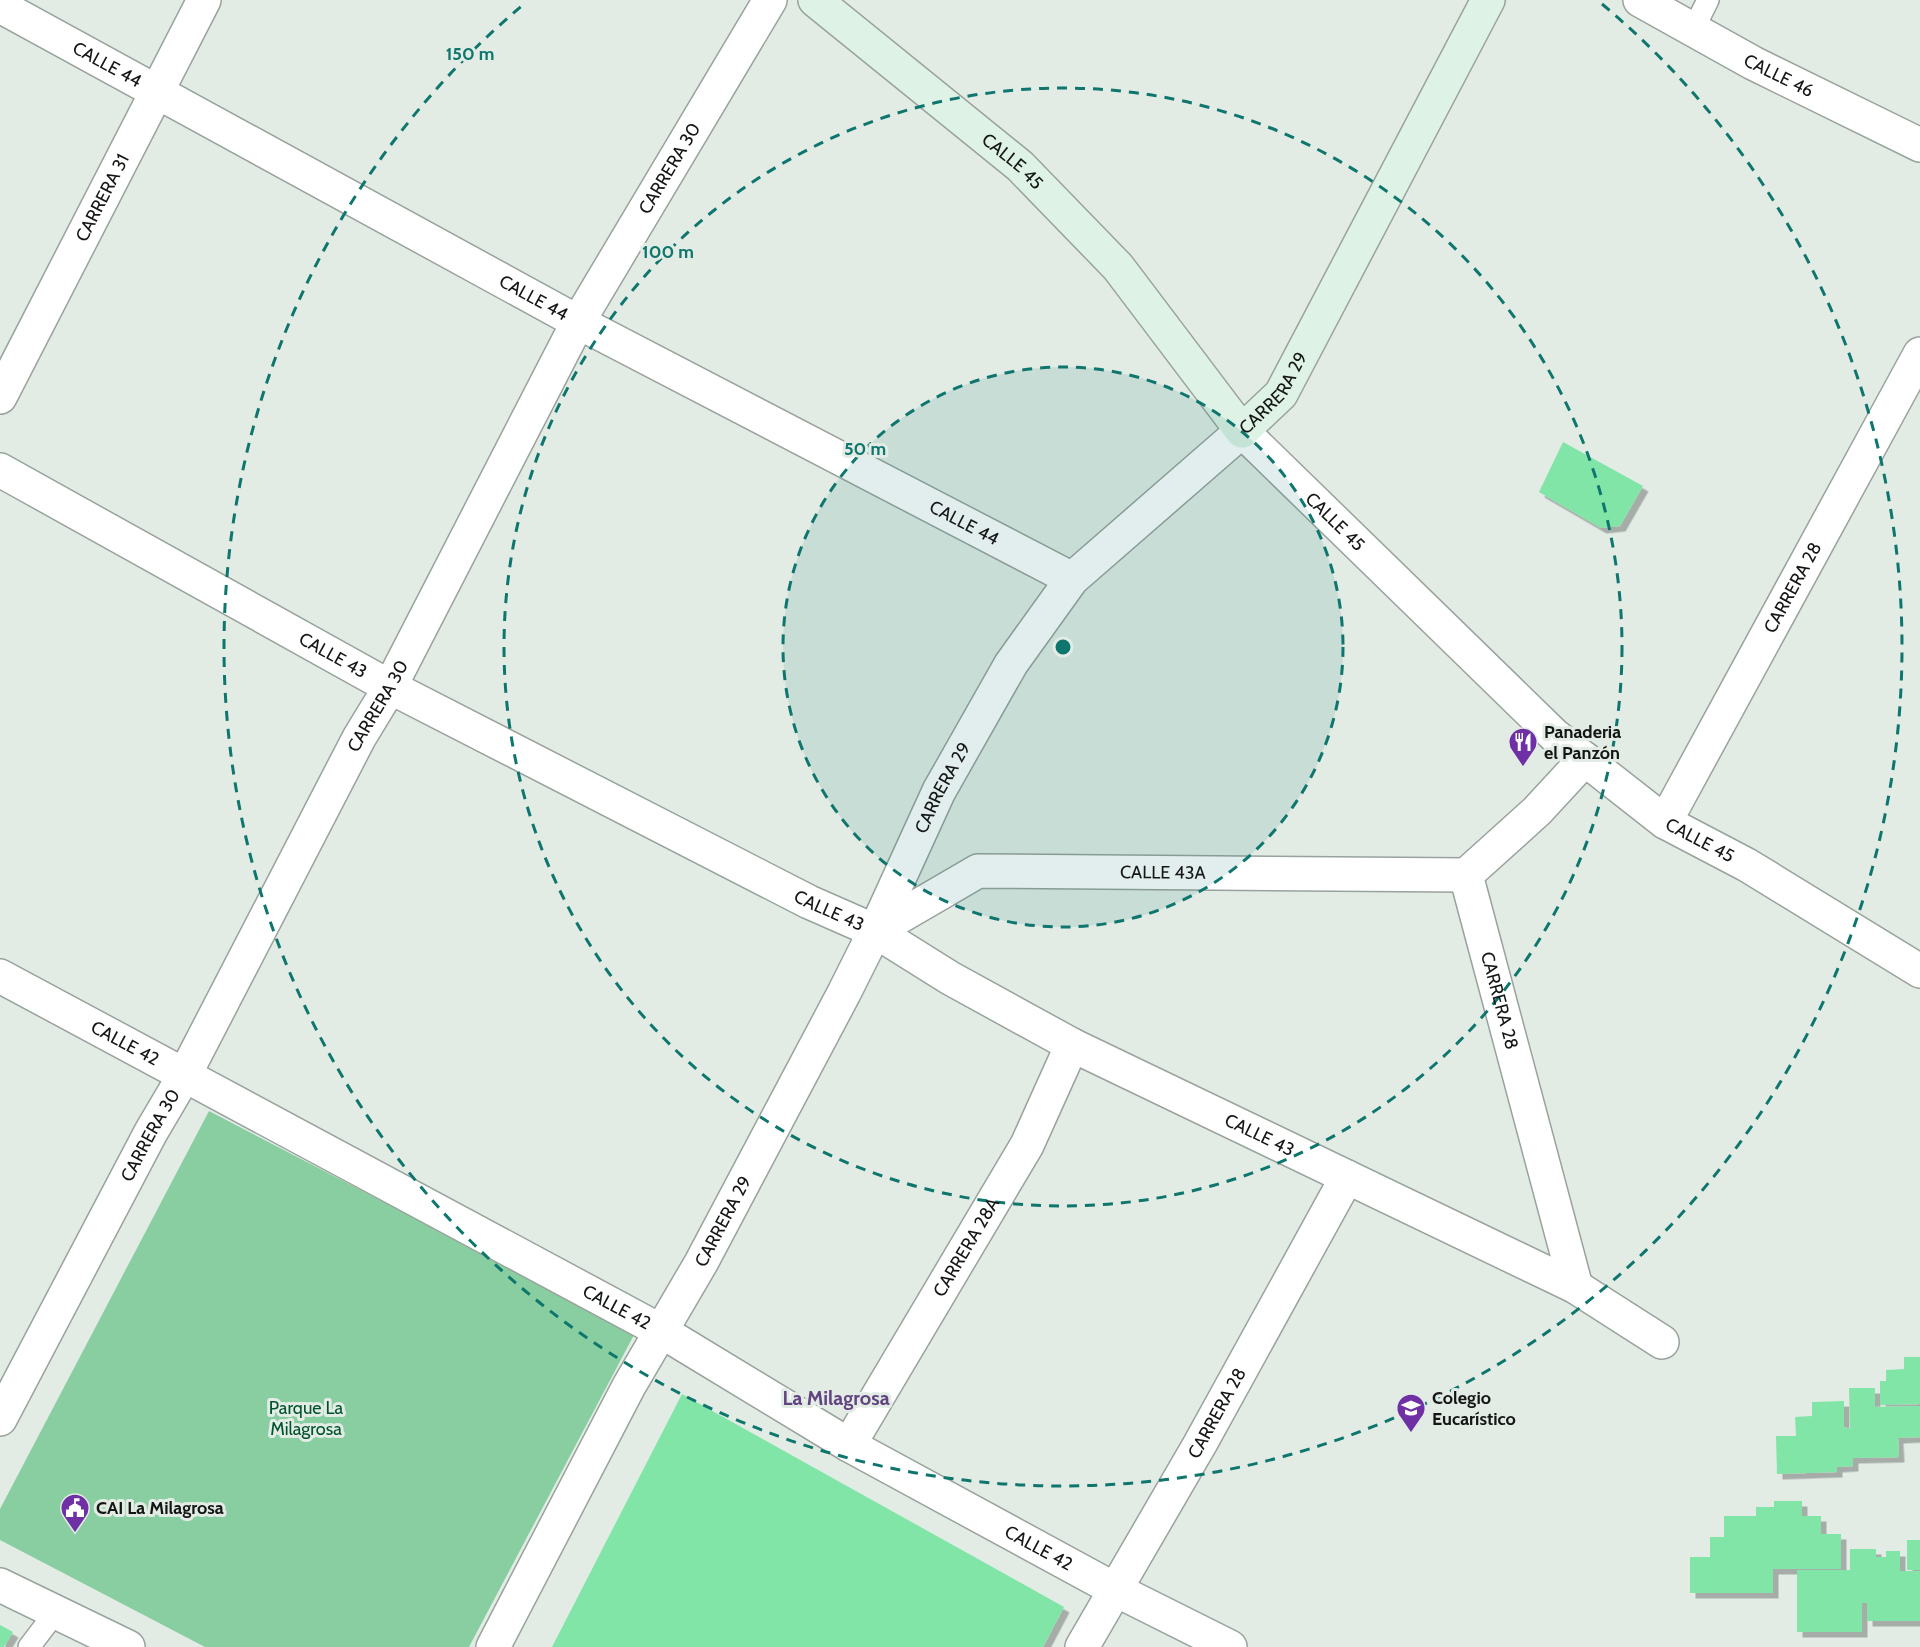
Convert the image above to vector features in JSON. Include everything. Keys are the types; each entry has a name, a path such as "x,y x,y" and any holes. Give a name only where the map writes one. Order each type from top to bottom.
{"main road":[{"name":"CALLE 45","path":"815,0 1020,166 1118,267 1242,431"},
{"name":"CARRERA 29","path":"1242,431 1281,394 1488,0"}],"street":[{"name":"CARRERA 31","path":"0,397 204,0"},
{"name":"CARRERA 30","path":"0,1419 151,1132 184,1076 359,738 390,687 578,322 770,0"},
{"name":"CALLE 46","path":"1640,0 1753,63 1920,145"},
{"name":"CALLE 44","path":"0,6 159,90 578,322 1072,579"},
{"name":"CARRERA 28","path":"1665,822 1920,354"},
{"name":"CARRERA 29","path":"493,1647 661,1331 701,1263 875,931 939,791 1011,664 1072,579 1242,431"},
{"name":"CALLE 45","path":"1242,431 1554,735 1665,822 1747,865 1920,970"},
{"name":"CALLE 43","path":"0,470 390,687 809,902 875,931 950,978 1072,1045 1576,1287 1662,1342"},
{"path":"1466,875 1538,811 1585,759"},
{"name":"CALLE 43A","path":"875,931 978,871 1466,875"},
{"name":"CARRERA 28","path":"1466,875 1576,1287"},
{"name":"CALLE 42","path":"0,976 661,1331 849,1445 1114,1589 1230,1647"},
{"name":"CARRERA 28A","path":"849,1445 1027,1145 1072,1045"},
{"name":"CARRERA 28","path":"1082,1647 1200,1444 1347,1177"},
{"path":"0,1585 128,1647"}],"lane":[{"path":"1693,30 1708,0"},
{"path":"29,1647 55,1613"}],"green space":[{"name":"Parque La Milagrosa","path":"209,1111 635,1333 469,1647 205,1647 0,1540 0,1509"}],"building":[{"path":"1563,442 1643,486 1620,526 1601,528 1539,492"},
{"path":"1904,1357 1920,1357 1920,1404 1880,1405 1880,1381 1886,1381 1886,1370 1904,1369"},
{"path":"1849,1388 1875,1388 1875,1407 1920,1406 1920,1437 1898,1438 1899,1457 1853,1458 1853,1466 1837,1467 1837,1472 1777,1474 1776,1436 1796,1436 1795,1417 1812,1416 1812,1402 1844,1401 1844,1427 1850,1429"},
{"path":"682,1394 1064,1607 1043,1647 552,1647"},
{"path":"1774,1501 1802,1501 1802,1516 1821,1516 1821,1534 1841,1534 1841,1569 1773,1569 1773,1593 1690,1593 1690,1557 1710,1557 1710,1537 1724,1537 1724,1516 1756,1516 1756,1507 1774,1507"},
{"path":"1907,1540 1920,1540 1920,1570 1907,1570"},
{"path":"1850,1549 1876,1549 1876,1557 1886,1557 1886,1551 1900,1551 1900,1571 1920,1571 1920,1621 1867,1621 1867,1603 1862,1603 1862,1632 1797,1632 1797,1570 1850,1570"},
{"path":"0,1625 13,1632 4,1647 0,1647"}],"place":[{"name":"Panaderia el Panzón","path":"1523,768"},
{"name":"Colegio Eucarístico","path":"1411,1434"},
{"name":"CAI La Milagrosa","path":"75,1534"}],"district":[{"name":"La Milagrosa","path":"836,1398"}]}
